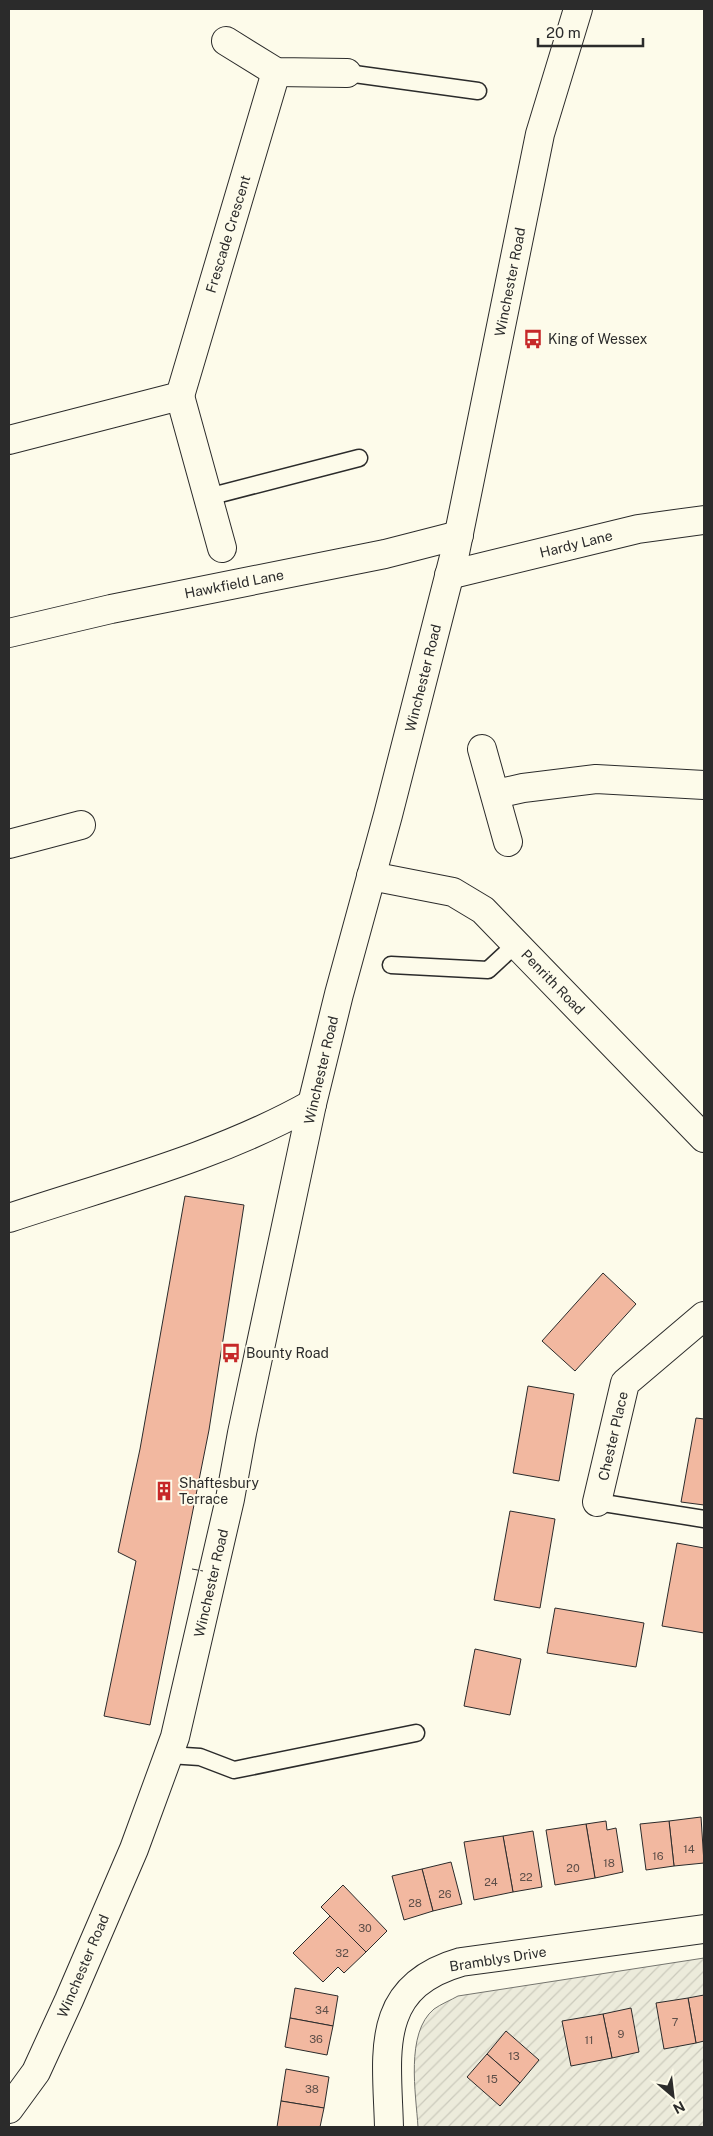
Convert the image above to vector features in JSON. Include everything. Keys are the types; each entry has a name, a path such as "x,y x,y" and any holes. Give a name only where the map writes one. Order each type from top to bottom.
{"street":[{"name":"Winchester Road","path":"9,2109 36,2072 70,2000 134,1849 175,1737 230,1499 244,1424 312,1104 459,535 540,134 578,9"},
{"path":"226,41 276,72 347,74"},
{"name":"Frescade Crescent","path":"180,396 276,72"},
{"path":"9,440 180,396 222,548"},
{"name":"Hardy Lane","path":"449,575 638,528 704,520"},
{"name":"Hawkfield Lane","path":"9,633 111,609 384,554 459,535"},
{"path":"482,749 508,842"},
{"path":"496,794 530,787 596,779 704,785"},
{"path":"10,841 80,825"},
{"name":"Penrith Road","path":"371,876 452,892 483,910 704,1138"},
{"path":"9,1218 208,1152 276,1124 312,1104"},
{"name":"Chester Place","path":"597,1502 625,1383 704,1316"},
{"name":"Bramblys Drive","path":"389,2127 388,2035 392,2021 403,1999 426,1976 461,1962 704,1929"}],"lane":[{"path":"347,74 478,91"},
{"path":"208,497 359,458"},
{"path":"392,965 488,970 516,944"},
{"path":"597,1502 704,1519"},
{"path":"169,1755 200,1757 234,1770 416,1733"}],"shaded area":[{"path":"704,1958 704,2127 418,2127 414,2065 416,2048 419,2033 425,2020 437,2007 458,1996"}],"building":[{"name":"Shaftesbury Terrace","path":"185,1196 244,1205 209,1430 150,1725 104,1716 136,1561 118,1552 140,1449"},
{"path":"603,1273 636,1304 575,1371 542,1341"},
{"path":"528,1386 574,1394 559,1481 513,1473"},
{"path":"696,1418 704,1419 704,1505 681,1502"},
{"path":"510,1511 555,1519 540,1608 494,1600"},
{"path":"677,1543 704,1548 704,1633 662,1626"},
{"path":"555,1608 644,1623 636,1667 547,1653"},
{"path":"475,1649 521,1659 510,1715 464,1706"},
{"path":"701,1817 704,1863 674,1866 669,1821"},
{"path":"606,1821 607,1830 616,1828 623,1872 595,1878 586,1824"},
{"path":"669,1821 674,1866 646,1870 640,1824"},
{"path":"586,1824 595,1878 555,1885 546,1830"},
{"path":"533,1831 542,1887 513,1892 503,1836"},
{"path":"503,1836 513,1892 474,1900 464,1842"},
{"path":"451,1862 462,1904 433,1911 422,1869"},
{"path":"422,1869 433,1911 404,1920 392,1876"},
{"path":"343,1885 387,1931 366,1952 321,1907"},
{"path":"330,1916 366,1952 344,1973 338,1967 323,1982 293,1953"},
{"path":"295,1988 338,1996 333,2026 290,2018"},
{"path":"704,1995 704,2041 696,2043 688,1998"},
{"path":"688,1998 696,2043 664,2049 656,2003"},
{"path":"631,2008 639,2052 612,2058 603,2014"},
{"path":"603,2014 612,2058 571,2066 562,2021"},
{"path":"290,2018 333,2026 327,2055 285,2047"},
{"path":"506,2031 539,2060 520,2083 487,2054"},
{"path":"487,2054 520,2083 500,2106 467,2077"},
{"path":"286,2069 329,2077 324,2108 281,2101"},
{"path":"281,2101 324,2108 320,2127 277,2127"}],"fence":[{"path":"192,1569 203,1571"}],"place":[{"name":"King of Wessex","path":"533,339"},
{"name":"Bounty Road","path":"231,1353"},
{"name":"Shaftesbury Terrace","path":"164,1491"}]}
